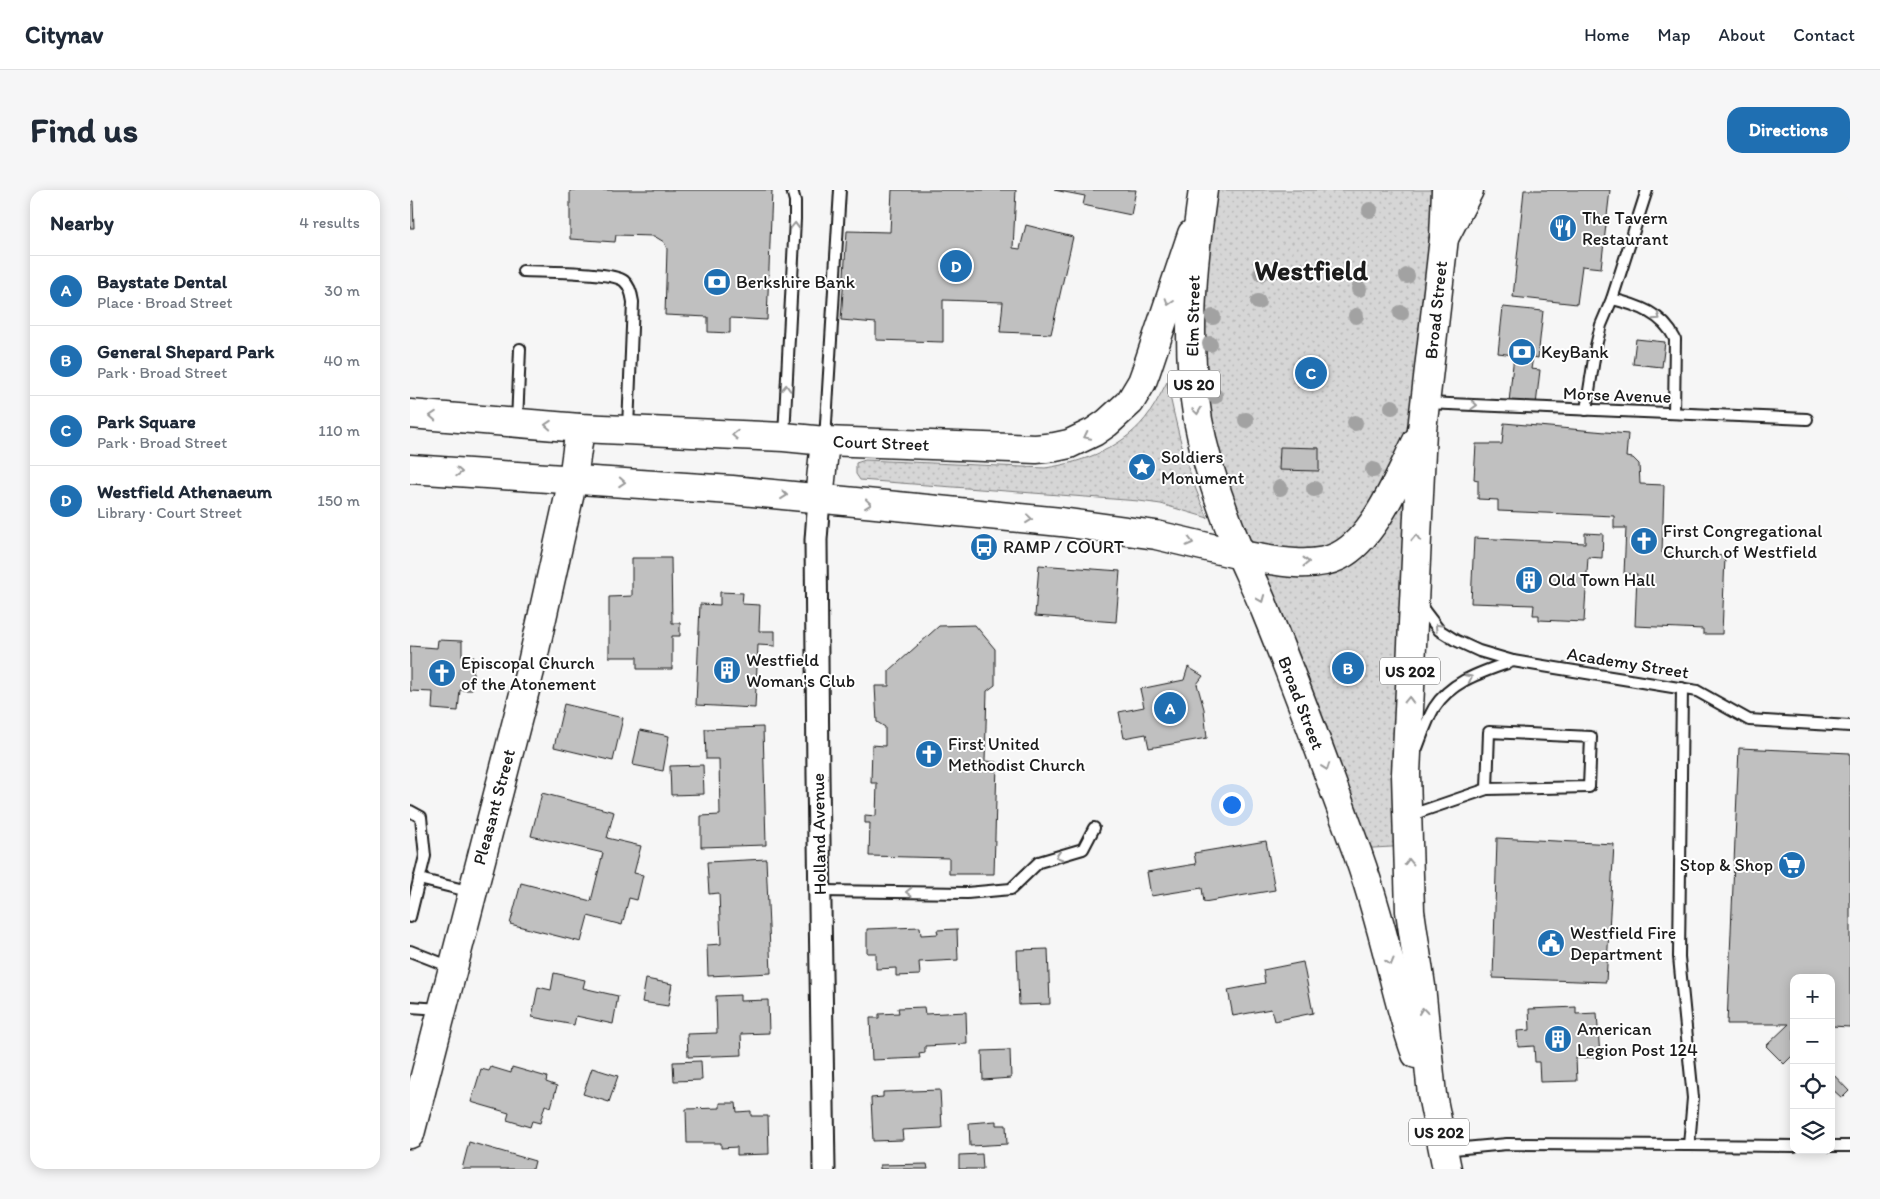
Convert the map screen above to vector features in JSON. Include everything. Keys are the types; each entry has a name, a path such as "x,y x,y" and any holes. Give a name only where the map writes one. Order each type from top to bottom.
{"main road":[{"name":"Broad Street","path":"1445,1159 1432,1095 1421,986 1410,904 1406,774 1422,430 1444,238 1446,190"},
{"path":"1444,238 1469,190"},
{"name":"Court Street","path":"410,414 580,428 784,437 825,441 1036,449 1069,444 1094,432 1119,414 1130,402 1142,382 1202,198"},
{"name":"Elm Street","path":"1202,198 1191,310 1193,380 1198,420 1210,470 1241,555"},
{"name":"Pleasant Street","path":"410,1134 532,666 573,479 580,428"},
{"name":"Broad Street","path":"1241,555 1277,561 1315,562 1338,557 1355,546 1365,535 1382,509 1422,430"},
{"path":"819,499 825,441"},
{"path":"410,469 732,490 1125,530 1184,541 1241,555"},
{"name":"Broad Street","path":"1241,555 1287,663 1356,849 1384,940 1409,1035 1432,1095"}],"street":[{"name":"Holland Avenue","path":"819,499 816,550 824,1169"}],"lane":[{"path":"784,437 795,219 795,201 792,190"},
{"path":"825,441 840,190"},
{"path":"1586,410 1601,326 1612,300 1647,190"},
{"path":"523,271 607,275 624,280 631,292 633,302 628,430"},
{"path":"1612,300 1644,309 1660,318 1670,329 1675,339 1674,414"},
{"path":"517,423 520,349"},
{"name":"Morse Avenue","path":"1425,402 1807,419"},
{"name":"Academy Street","path":"1413,596 1439,630 1454,640 1479,651 1513,661 1697,691 1749,720 1850,726"},
{"name":"Academy Street","path":"1406,774 1434,708 1449,691 1469,677 1513,661"},
{"path":"1682,688 1679,956 1693,1098 1690,1145"},
{"path":"1407,816 1487,789 1589,787 1591,737 1489,732 1487,789"},
{"path":"410,811 421,818 425,856 410,917"},
{"path":"820,891 967,893 1011,889 1039,862 1083,849 1094,828"},
{"path":"419,878 472,892"},
{"path":"410,951 452,968"},
{"path":"410,1008 442,1008"},
{"path":"1445,1159 1507,1144 1790,1146"},
{"path":"1835,1146 1850,1146"}],"shaded area":[{"path":"1203,190 1447,190 1409,846 1356,849 1203,445"},
{"path":"1167,382 1188,468 1208,518 1161,504 1139,501 860,480 856,474 856,463 865,460 1045,468 1075,462 1104,451 1129,435 1150,412"}],"building":[{"name":"Berkshire Bank","path":"570,190 772,190 767,320 730,318 730,333 708,332 708,317 665,315 667,249 664,242 654,236 616,235 615,242 570,239"},
{"path":"892,190 1016,190 1013,248 1020,249 1026,225 1073,237 1051,334 1000,332 1003,302 943,300 943,342 876,340 876,323 841,320 847,231 890,232"},
{"path":"1054,190 1136,190 1131,215 1083,205 1085,196"},
{"name":"The Tavern Restaurant","path":"1524,190 1610,190 1601,268 1582,266 1577,304 1513,297"},
{"path":"410,201 413,201 414,228 410,228"},
{"path":"1503,307 1543,311 1538,358 1533,357 1531,369 1540,370 1536,405 1509,402 1514,355 1498,353"},
{"path":"1636,339 1665,342 1662,367 1633,364"},
{"name":"First Congregational Church of Westfield","path":"1504,423 1628,434 1626,457 1633,458 1639,464 1640,484 1664,485 1662,553 1725,556 1722,634 1703,634 1703,629 1635,626 1637,574 1624,574 1626,528 1614,528 1614,516 1498,511 1498,500 1478,499 1478,480 1474,479 1476,444 1502,444"},
{"path":"1280,447 1319,448 1319,471 1279,470"},
{"name":"Old Town Hall","path":"1585,533 1603,534 1602,558 1588,557 1584,622 1539,620 1539,615 1533,615 1534,605 1471,603 1474,538 1585,543"},
{"path":"632,558 671,558 672,623 680,623 680,636 672,636 672,669 637,669 637,657 609,657 609,597 632,596"},
{"path":"1039,565 1120,571 1116,622 1035,616"},
{"name":"Westfield Woman's Club","path":"720,592 743,593 742,604 760,605 759,631 775,631 775,646 758,645 755,708 696,705 700,604 720,605"},
{"name":"First United Methodist Church","path":"975,625 995,649 995,685 987,691 985,761 997,762 994,874 949,874 949,858 869,856 870,823 865,823 865,815 876,816 877,783 871,783 872,745 885,746 885,727 877,722 875,686 889,686 889,671 939,626"},
{"name":"Episcopal Church of the Atonement","path":"438,640 462,641 462,656 474,657 472,690 460,690 458,711 432,709 433,692 410,691 410,646 437,648"},
{"path":"1188,667 1203,676 1197,684 1204,709 1207,738 1149,748 1146,734 1124,738 1119,712 1144,707 1140,689 1184,680"},
{"path":"564,704 623,718 613,761 554,747"},
{"path":"763,727 766,845 701,847 701,816 720,815 719,759 706,759 705,729"},
{"path":"640,730 669,736 663,771 633,765"},
{"name":"Stop & Shop","path":"1739,748 1850,753 1850,1027 1835,1026 1835,974 1790,974 1790,1058 1784,1064 1766,1046 1789,1024 1727,1024"},
{"path":"703,765 704,794 671,795 670,766"},
{"path":"542,793 614,812 607,838 641,846 634,873 643,875 637,900 629,898 622,925 588,916 581,942 510,924 521,883 591,901 603,853 531,836"},
{"name":"Westfield Fire Department","path":"1497,838 1614,844 1606,982 1493,978"},
{"path":"1266,841 1275,890 1204,902 1202,888 1151,896 1147,872 1196,864 1194,853"},
{"path":"766,859 771,973 708,976 707,945 721,944 719,893 709,894 707,862"},
{"path":"920,927 921,935 938,934 937,930 957,929 958,960 919,962 920,975 896,976 896,968 876,969 876,953 867,953 867,929"},
{"path":"1048,949 1050,1004 1019,1005 1017,950"},
{"path":"1303,962 1313,1013 1274,1021 1271,1009 1233,1016 1228,990 1265,983 1263,970"},
{"path":"554,973 585,980 583,988 618,996 613,1024 576,1016 574,1025 532,1017 538,987 551,990"},
{"path":"646,979 672,984 668,1006 642,1002"},
{"path":"740,995 740,1001 768,1000 769,1033 741,1034 742,1055 688,1057 687,1034 717,1033 716,996"},
{"path":"924,1007 925,1014 966,1012 967,1044 925,1046 925,1053 919,1054 920,1058 872,1060 870,1018 879,1018 879,1014 899,1013 898,1008"},
{"name":"American Legion Post 124","path":"1576,1007 1576,1014 1597,1013 1600,1057 1576,1058 1577,1081 1540,1082 1539,1062 1535,1062 1534,1046 1518,1047 1517,1031 1530,1030 1529,1009"},
{"path":"1010,1050 1011,1078 983,1080 982,1051"},
{"path":"701,1061 702,1080 674,1081 673,1062"},
{"path":"491,1067 511,1073 512,1067 547,1077 546,1082 557,1086 551,1107 545,1105 540,1123 532,1121 530,1127 507,1120 509,1113 471,1102 481,1069 489,1071"},
{"path":"592,1068 618,1076 609,1102 583,1094"},
{"path":"1835,1076 1849,1091 1842,1098 1835,1092"},
{"path":"940,1090 942,1128 902,1130 903,1140 873,1141 871,1098 883,1097 883,1092"},
{"path":"720,1103 736,1103 737,1112 751,1111 751,1116 768,1116 769,1154 737,1155 737,1147 721,1148 721,1143 687,1143 686,1109 720,1108"},
{"path":"996,1121 996,1125 1006,1125 1007,1144 970,1146 969,1123"},
{"path":"469,1142 535,1161 533,1169 462,1169"},
{"path":"982,1154 983,1169 959,1169 959,1155"},
{"path":"927,1164 928,1169 880,1169 880,1165"}],"place":[{"name":"The Tavern Restaurant","path":"1563,228"},
{"name":"Westfield Athenaeum","path":"956,266"},
{"name":"Berkshire Bank","path":"717,282"},
{"name":"KeyBank","path":"1522,352"},
{"name":"Park Square","path":"1311,373"},
{"name":"Soldiers Monument","path":"1142,467"},
{"name":"First Congregational Church of Westfield","path":"1644,541"},
{"name":"RAMP / COURT","path":"984,547"},
{"name":"Old Town Hall","path":"1529,580"},
{"name":"General Shepard Park","path":"1348,668"},
{"name":"Westfield Woman's Club","path":"727,670"},
{"name":"Episcopal Church of the Atonement","path":"442,673"},
{"name":"Baystate Dental","path":"1170,708"},
{"name":"First United Methodist Church","path":"929,754"},
{"name":"Stop & Shop","path":"1792,865"},
{"name":"Westfield Fire Department","path":"1551,943"},
{"name":"American Legion Post 124","path":"1558,1039"}],"district":[{"name":"Westfield","path":"1311,270"}]}
